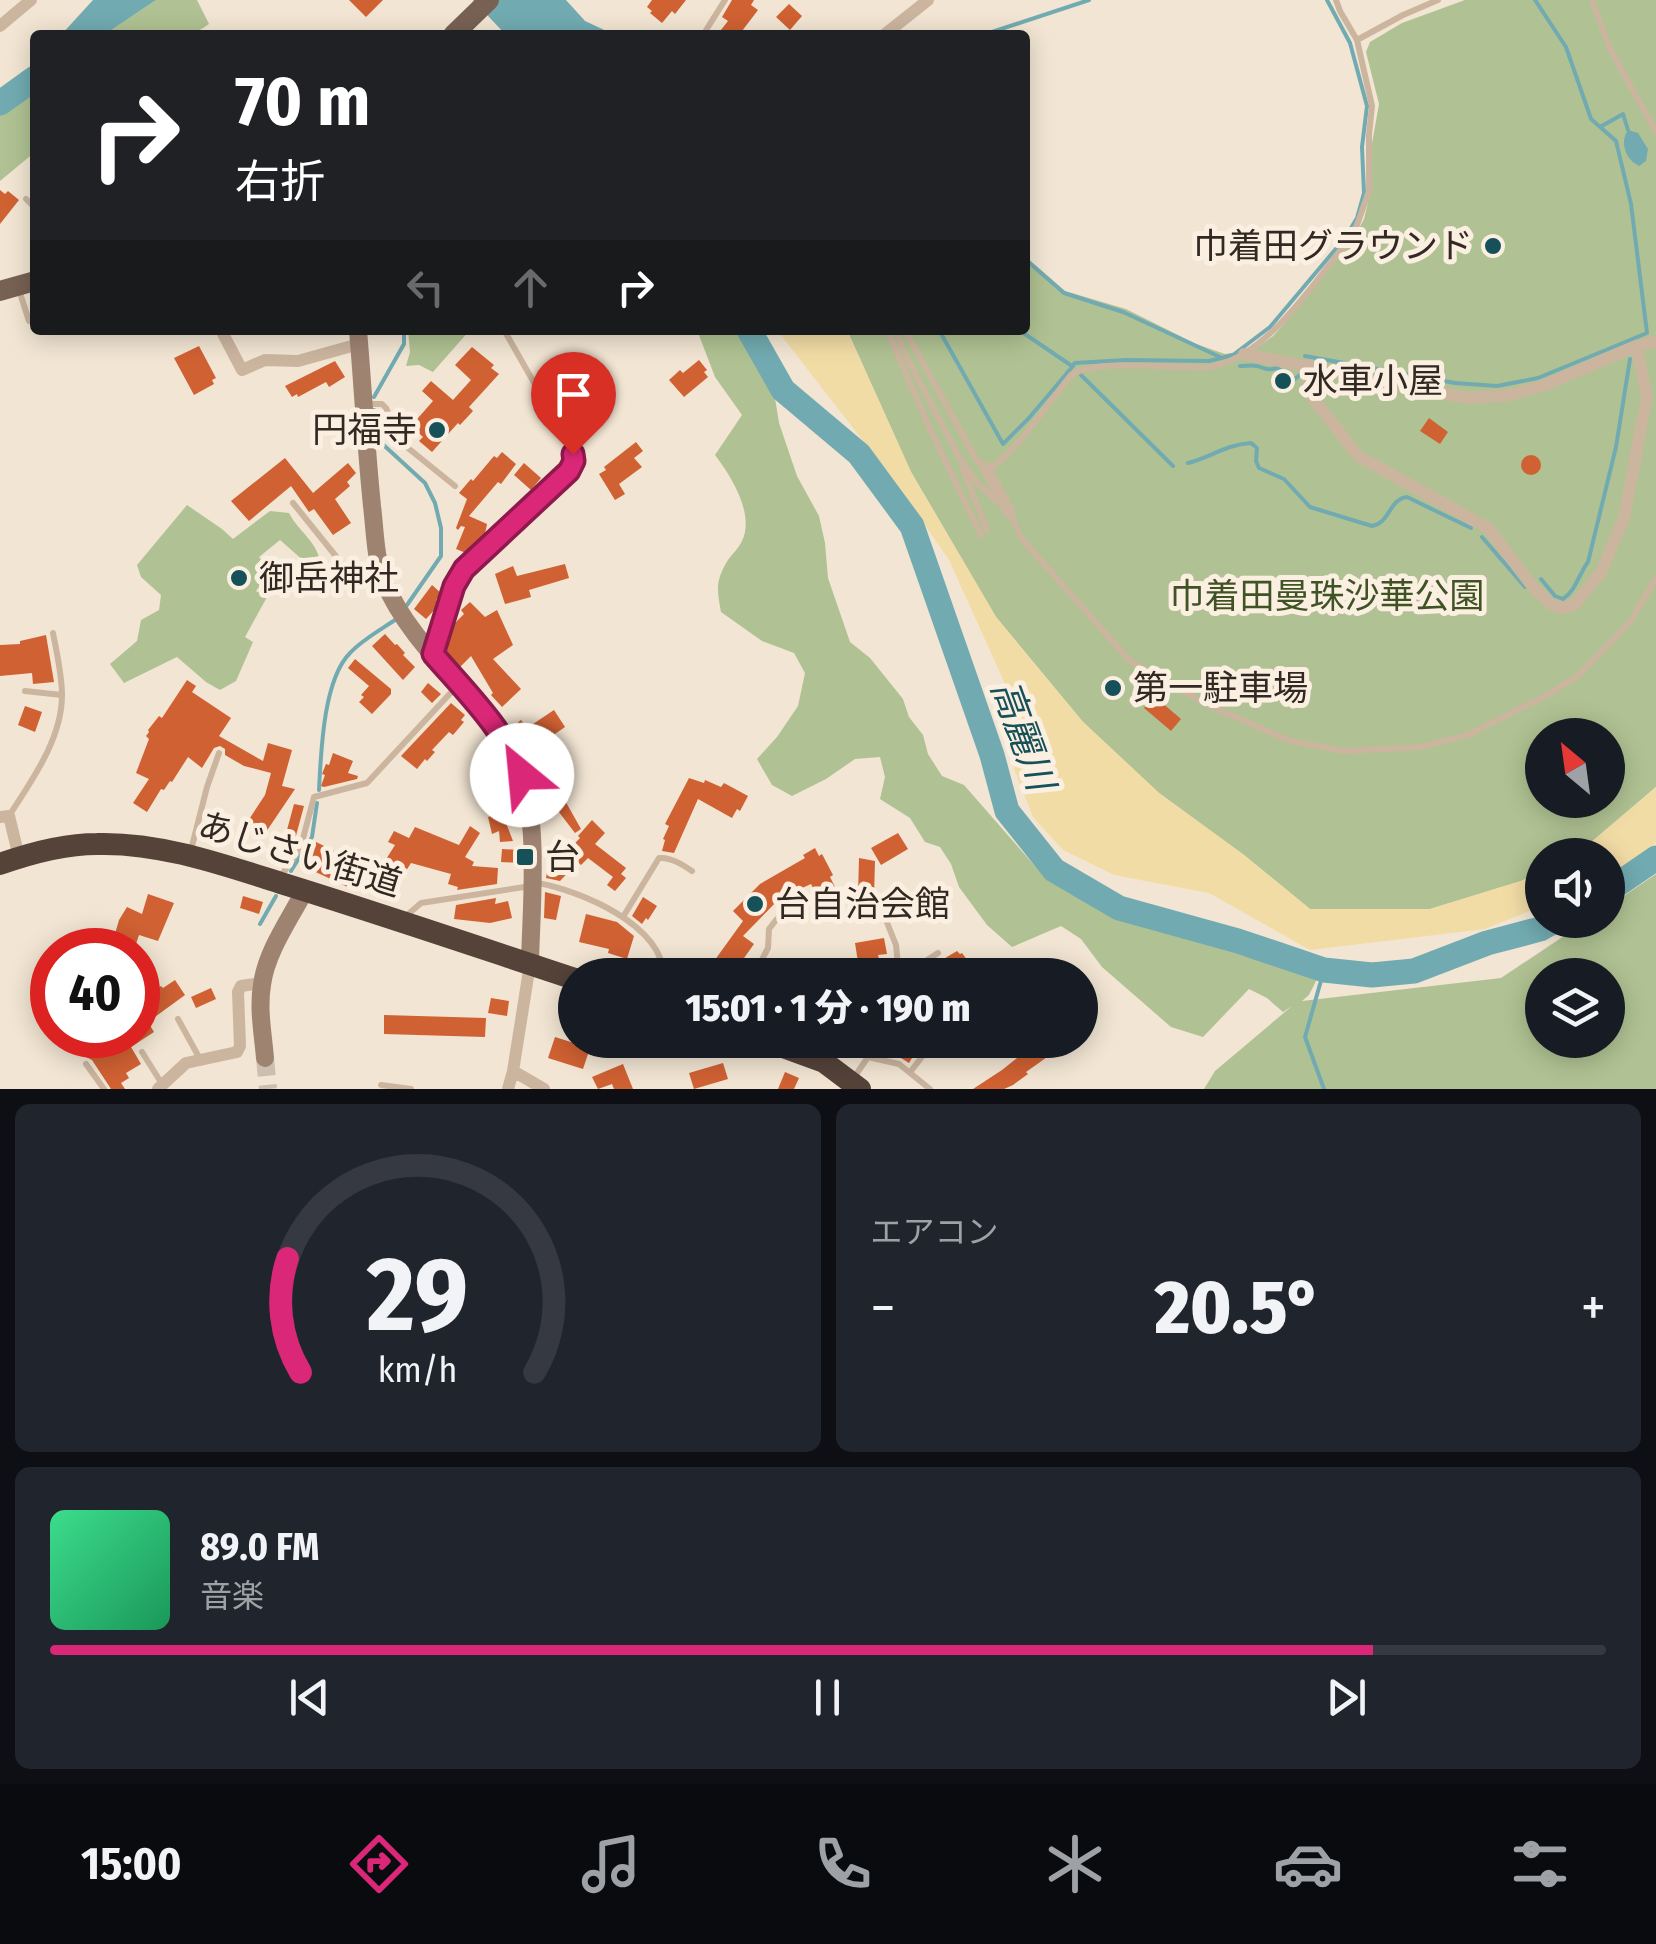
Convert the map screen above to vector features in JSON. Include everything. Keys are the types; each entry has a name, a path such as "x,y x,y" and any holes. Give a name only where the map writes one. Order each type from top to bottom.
{"highway":[{"name":"あじさい街道","path":"10,861 52,849 97,844 139,846 190,856 401,920 558,973"},
{"path":"813,1058 856,1085"}],"main road":[{"path":"458,30 489,0"}],"street":[{"path":"0,26 31,0"},
{"path":"890,30 928,0"},
{"path":"224,335 242,370 265,360 298,361 358,337 382,578 403,616 498,730 522,775 530,830 530,964 508,1089"},
{"path":"1244,354 1468,398 1510,395 1545,386 1636,346 1656,342"},
{"path":"1308,365 1309,393 1358,456 1488,528 1533,586 1562,608 1575,604 1602,572 1624,518 1647,396 1636,346"},
{"path":"985,467 1010,513"},
{"path":"5,816 10,861"},
{"path":"266,1058 262,983 305,890"},
{"path":"160,1087 186,1063 237,1052 238,992 241,986 262,983"},
{"path":"513,1071 544,1089"}],"lane":[{"path":"705,30 725,0"},
{"path":"908,335 977,462 985,467 993,466 1006,455 1071,375 1081,369 1212,368 1259,344 1347,242 1369,190 1372,106 1368,82 1357,40 1336,0"},
{"path":"1357,40 1438,0"},
{"path":"1592,0 1610,49 1656,132"},
{"path":"26,199 30,203"},
{"path":"18,286 30,321"},
{"path":"433,654 454,586 464,569 569,471 574,461 570,446 507,335"},
{"path":"889,335 929,427 984,532 958,455"},
{"path":"897,335 958,455 976,482 1010,513 1022,539 1130,661 1206,704 1290,741 1344,751 1421,747 1468,735 1550,694 1580,674 1630,622 1656,578"},
{"path":"362,404 382,404 403,444 455,486"},
{"path":"293,503 343,565 382,578"},
{"path":"5,816 36,774 60,716 62,696 54,634"},
{"path":"277,882 301,846 314,797 367,783 459,684"},
{"path":"25,691 62,696"},
{"path":"190,856 219,754"},
{"path":"622,917 659,858 692,871"},
{"path":"401,920 422,903 532,884 562,888 622,917 648,939 662,958"},
{"path":"880,905 899,958"},
{"path":"763,958 768,948 769,928 796,906"},
{"path":"930,958 938,953"},
{"path":"178,1019 200,1060"},
{"path":"145,1058 160,1087"},
{"path":"856,1085 867,1058"},
{"path":"876,1058 899,1064 930,1089"},
{"path":"911,1071 921,1058"},
{"path":"86,1064 104,1089"},
{"path":"380,1086 410,1089"}],"green space":[{"path":"156,0 197,0 209,24 200,30 111,30"},
{"name":"巾着田曼珠沙華公園","path":"1465,0 1656,0 1656,787 1625,813 1625,718 1525,718 1525,818 1620,818 1596,838 1525,838 1525,879 1430,909 1310,909 1159,793 1083,722 996,617 911,472 849,335 1030,335 1030,260 1065,291 1126,309 1196,344 1225,354 1254,350 1289,318 1354,238 1364,219 1371,190 1371,149 1379,104 1366,52 1370,42 1402,23"},
{"path":"30,90 30,156 0,181 0,115"},
{"path":"408,335 466,335 433,372 419,365 406,366"},
{"path":"699,335 739,335 752,359 766,373 797,476 819,516 828,578 850,642 870,658 903,699 942,776 964,785 1041,873 1105,909 1318,977 1302,1001 1501,978 1525,962 1525,1058 1625,1058 1625,958 1531,958 1561,938 1625,938 1625,895 1656,874 1656,1089 1204,1089 1215,1071 1292,1006 1283,1012 1249,989 1203,1037 1171,1027 1102,967 1081,939 1061,926 1012,947 987,925 959,887 940,847 925,842 910,818 880,799 885,777 880,757 855,759 792,796 772,785 757,759 798,706 805,673 794,653 762,641 721,612 719,580 742,541 746,519 734,484 715,455 742,415 715,377"},
{"path":"187,505 233,539 270,511 289,513 315,548 320,562 313,569 280,540 259,557 270,571 256,591 267,597 245,637 253,642 236,681 220,690 177,657 124,683 110,664 137,641 141,620 159,610 161,595 141,577 137,565"}],"sand":[{"path":"781,335 849,335 911,472 996,617 1083,722 1159,793 1310,909 1430,909 1525,879 1525,913 1485,929 1310,950 1209,893 1114,875 1063,850 1033,817 1014,769 1025,728 949,560 895,482"},
{"path":"1656,787 1656,843 1625,867 1625,838 1596,838 1620,818 1625,818 1625,813"}],"water":[{"path":"93,0 156,0 111,30 66,30"},
{"path":"473,0 566,0 585,21 604,30 501,30"},
{"path":"1628,130 1638,133 1648,149 1646,161 1639,166 1625,151"}],"building":[{"path":"349,0 383,0 366,17"},
{"path":"652,0 686,0 662,23 647,7"},
{"path":"732,0 754,0 751,5 758,10 743,30 721,30 728,21 722,17"},
{"path":"789,4 802,16 790,30 776,17"},
{"path":"0,190 19,200 0,224"},
{"path":"199,346 216,378 212,380 214,384 194,395 174,358"},
{"path":"472,347 499,374 469,407 473,411 432,452 419,441 423,437 411,426 433,401 422,391 431,381 453,400 471,380 455,365"},
{"path":"699,360 708,377 684,397 669,380"},
{"path":"335,361 345,377 329,387 326,382 292,397 285,386"},
{"path":"1429,418 1448,432 1440,444 1420,431"},
{"path":"636,442 643,451 634,458 642,467 619,484 625,494 615,500 599,474"},
{"path":"502,452 516,464 469,516 487,524 483,544 478,544 471,555 456,549 465,527 456,528 467,499 459,493"},
{"path":"1531,455 1541,465 1531,475 1521,465"},
{"path":"285,458 313,493 348,463 356,473 347,482 350,486 335,499 351,523 333,535 314,509 309,512 291,486 249,521 231,501"},
{"path":"524,463 541,478 531,490 514,475"},
{"path":"565,564 569,578 529,590 531,597 505,604 495,574 513,566 517,576"},
{"path":"432,585 442,594 426,619 414,609"},
{"path":"470,602 485,617 497,610 513,645 493,659 521,689 502,707 491,695 471,656 460,667 443,649 448,630"},
{"path":"385,634 415,667 403,680 372,646"},
{"path":"46,635 54,682 33,684 32,673 0,676 0,645 20,644"},
{"path":"355,659 391,689 391,694 372,714 359,702 369,686 348,668"},
{"path":"187,680 196,686 192,692 231,718 219,736 263,761 268,743 292,750 282,786 295,789 259,837 244,827 265,795 271,773 244,766 225,755 220,746 214,748 202,768 188,757 147,812 133,803 149,779 136,773 149,739 148,730 159,716 162,718"},
{"path":"428,683 441,694 432,703 421,692"},
{"path":"1154,696 1181,719 1171,731 1144,708"},
{"path":"451,703 465,715 461,720 464,722 453,735 449,732 417,769 401,756"},
{"path":"25,706 42,712 35,732 18,725"},
{"path":"554,710 565,727 539,745 523,745 512,727 521,720 527,728"},
{"path":"333,753 353,761 348,773 358,776 357,779 321,786 325,775 322,774"},
{"path":"558,777 571,793 563,797 581,829 575,833 552,803 546,807 540,796 538,785"},
{"path":"689,778 721,787 724,783 748,796 732,818 698,799 674,853 662,851 669,826 665,824"},
{"path":"294,804 304,806 294,843 284,841"},
{"path":"499,810 513,841 500,842 499,831 492,834 488,817"},
{"path":"213,817 232,821 228,841 209,838"},
{"path":"592,820 605,833 595,844 626,868 621,874 626,878 615,891 607,885 613,877 588,858 581,865 578,862 560,881 546,878"},
{"path":"470,826 480,833 465,857 474,862 472,866 498,868 497,884 457,890 458,887 448,884 451,874 411,863 392,893 362,874 352,889 305,867 316,842 378,872 395,845 388,842 394,831 409,838 415,827 459,845"},
{"path":"898,833 908,849 881,865 871,848"},
{"path":"815,848 819,856 822,854 840,897 830,903 827,897 820,901 811,884 780,898 743,936 754,944 744,958 716,958 743,921 733,911 760,884 805,858 803,855"},
{"path":"502,849 520,850 520,863 501,862"},
{"path":"859,858 875,861 874,896 858,895"},
{"path":"545,892 561,896 556,920 544,918"},
{"path":"148,894 174,903 160,936 160,928 117,928 127,907 142,914"},
{"path":"243,896 263,902 259,914 240,908"},
{"path":"643,897 657,906 642,924 632,916"},
{"path":"496,898 495,904 508,901 512,918 490,923 454,919 456,905"},
{"path":"586,914 617,922 634,936 627,958 579,942"},
{"path":"884,938 887,954 857,958 855,943"},
{"path":"957,951 966,958 945,958"},
{"path":"175,980 185,995 160,1013 160,987"},
{"path":"211,988 216,999 196,1008 191,997"},
{"path":"491,998 509,1001 507,1016 488,1013"},
{"path":"384,1015 486,1018 485,1037 384,1034"},
{"path":"555,1037 558,1058 587,1058 583,1069 548,1058"},
{"path":"88,1058 137,1058 141,1064 126,1073 129,1078 121,1083 125,1089 111,1089"},
{"path":"1017,1058 1046,1058 1004,1089 973,1089"},
{"path":"723,1063 728,1079 694,1089 689,1073"},
{"path":"623,1064 633,1089 614,1089 612,1084 598,1089 592,1077"},
{"path":"785,1072 799,1078 794,1089 778,1089"}],"waterway":[{"path":"998,30 1089,0"},
{"path":"1026,335 1072,366 1126,360 1209,361 1233,355 1270,327 1345,238 1357,218 1364,193 1362,147 1367,106 1350,43 1327,0"},
{"path":"1305,356 1455,383 1497,386 1538,378 1647,333 1631,204 1616,141 1591,119 1566,47 1535,0"},
{"name":"高麗川","path":"0,103 30,82"},
{"path":"1600,127 1623,114 1628,130"},
{"path":"1030,263 1064,293 1123,312 1220,357"},
{"path":"374,397 404,344 404,335"},
{"name":"高麗川","path":"752,335 783,390 859,454 912,526 992,755 1007,811 1054,870 1119,908 1324,970 1372,975 1414,971 1525,933"},
{"path":"942,335 1003,444 1073,366"},
{"path":"1541,579 1555,596 1563,599 1588,562 1616,447 1630,359"},
{"path":"1240,366 1277,368 1295,379 1301,374"},
{"path":"1081,375 1173,466"},
{"path":"374,410 377,439 425,483 441,528 441,556 407,605"},
{"path":"1188,463 1251,443 1257,448 1259,468 1284,479 1310,507 1372,526 1383,520 1396,502 1407,497 1471,528"},
{"path":"1482,537 1527,586"},
{"path":"319,790 325,718 341,665 355,648 395,620"},
{"path":"291,871 312,837 317,803"},
{"name":"高麗川","path":"1625,879 1656,858"},
{"path":"260,924 276,896"},
{"path":"1324,970 1305,1037 1324,1089"}],"tunnel":[{"path":"265,1058 268,1089"}],"place":[{"name":"巾着田グラウンド","path":"1493,246"},
{"name":"水車小屋","path":"1283,381"},
{"name":"円福寺","path":"437,430"},
{"name":"御岳神社","path":"239,578"},
{"name":"第一駐車場","path":"1113,688"},
{"name":"台","path":"525,857"},
{"name":"台自治会館","path":"755,904"}],"route":[{"path":"522,775 498,730 433,654 458,577 569,471 573,454"}]}
